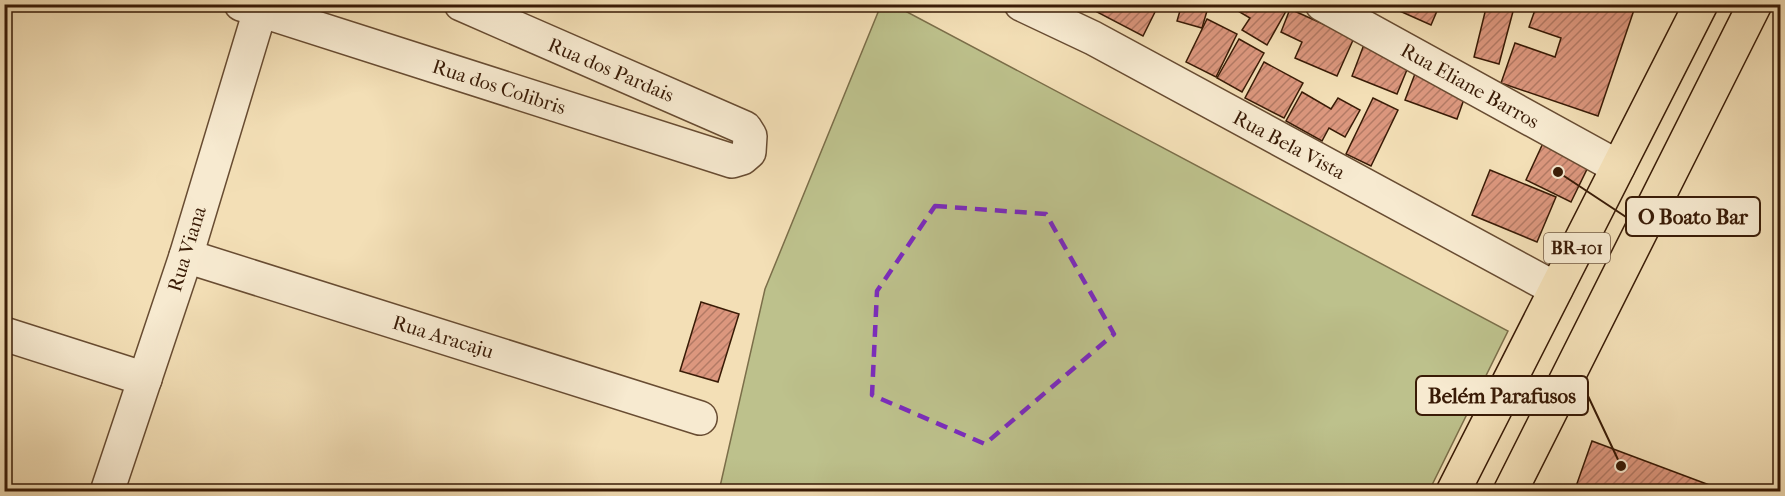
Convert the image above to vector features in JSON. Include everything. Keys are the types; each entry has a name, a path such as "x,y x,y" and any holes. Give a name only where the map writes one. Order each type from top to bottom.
{"highway":[{"name":"BR-101","path":"1453,492 1701,4"},
{"name":"BR-101","path":"1510,492 1755,4"}],"street":[{"name":"Rua dos Pardais","path":"460,4 745,128 750,136 751,145"},
{"name":"Rua Bela Vista","path":"1021,4 1093,38 1556,289"},
{"name":"Rua Eliane Barros","path":"1322,4 1618,167"},
{"name":"Rua dos Colibris","path":"254,6 732,161 742,158 751,145"},
{"name":"Rua Viana","path":"107,492 186,256 254,6"},
{"name":"Rua Aracaju","path":"186,256 700,418"},
{"path":"4,334 145,379"}],"highlighted area":[{"path":"935,206 1046,214 1114,334 985,444 872,395 877,291"}],"green space":[{"path":"881,5 894,5 1508,331 1429,491 719,491 765,289"}],"building":[{"path":"1101,4 1159,4 1143,36 1097,12"},
{"path":"1182,4 1209,4 1202,28 1177,21"},
{"path":"1226,4 1290,4 1267,45 1242,30 1250,18"},
{"path":"1384,4 1440,4 1431,25"},
{"path":"1487,4 1515,4 1499,64 1474,57"},
{"path":"1537,4 1636,4 1598,116 1501,83 1515,43 1555,57 1561,38 1529,27"},
{"path":"1290,9 1354,38 1337,76 1295,58 1302,42 1281,32"},
{"path":"1207,19 1237,34 1216,77 1186,62"},
{"path":"1239,39 1264,53 1242,92 1217,78"},
{"path":"1365,42 1411,60 1397,94 1352,76"},
{"path":"1264,62 1303,83 1284,118 1245,98"},
{"path":"1418,66 1469,85 1457,119 1405,100"},
{"path":"1302,92 1331,109 1338,98 1360,110 1345,137 1329,128 1322,141 1286,121"},
{"path":"1373,98 1398,110 1371,166 1346,154"},
{"path":"1544,141 1590,163 1571,202 1526,180"},
{"path":"1490,170 1556,197 1537,242 1472,215"},
{"path":"701,302 739,314 718,382 680,371"},
{"path":"1592,441 1728,492 1574,492"}],"place":[{"name":"O Boato Bar","path":"1558,172"},
{"name":"Belém Parafusos","path":"1621,466"}]}
